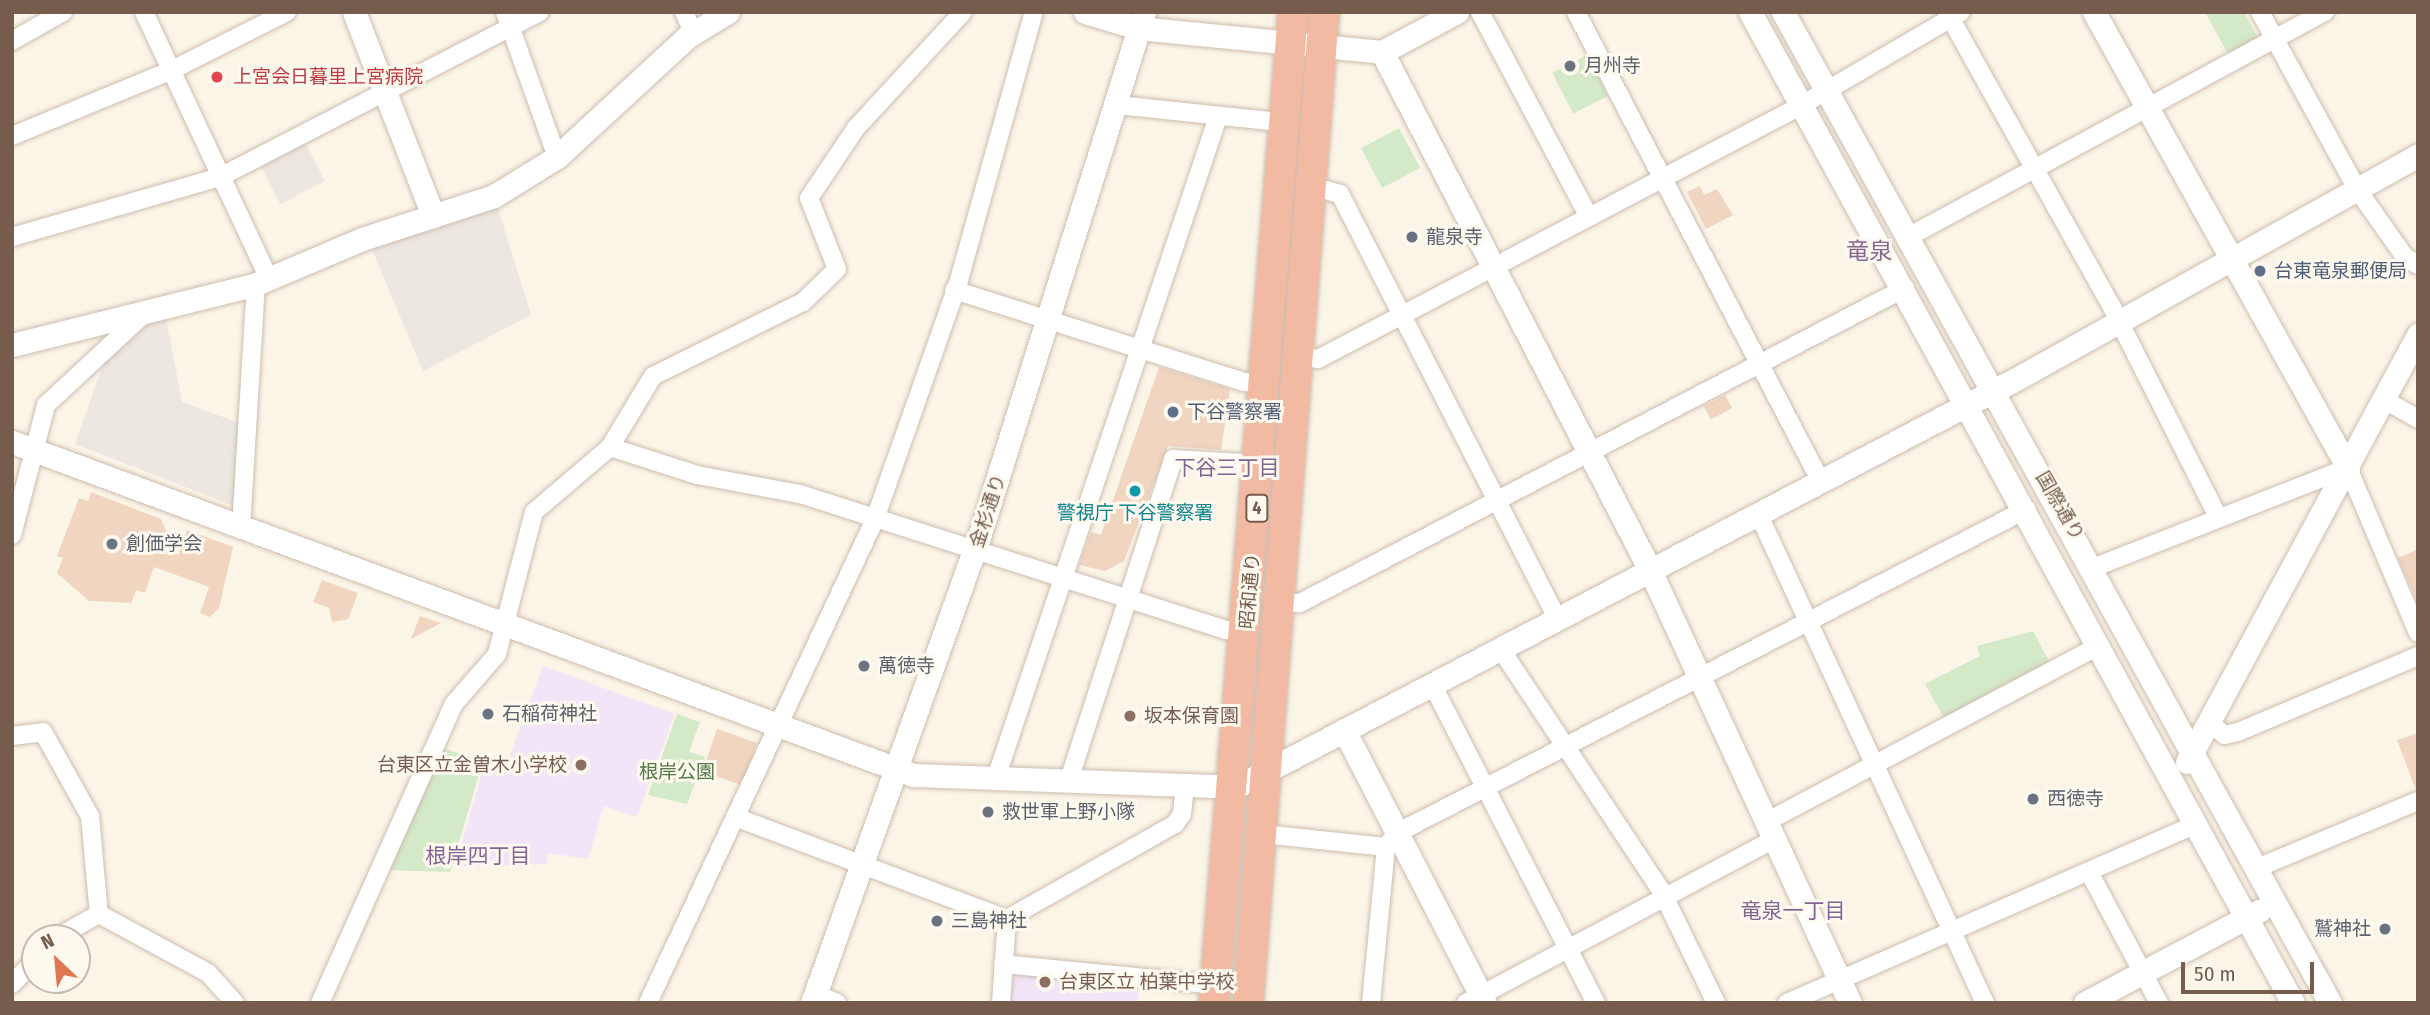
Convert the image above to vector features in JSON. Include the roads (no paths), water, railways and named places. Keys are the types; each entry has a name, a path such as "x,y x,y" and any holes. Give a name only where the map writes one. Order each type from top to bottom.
{"highway":[{"name":"昭和通り","path":"1215,994 1236,787 1287,123 1292,26"},
{"name":"昭和通り","path":"1248,1003 1269,769 1323,27"}],"street":[{"path":"12,41 63,12"},
{"path":"144,12 220,177 262,282 242,528"},
{"path":"12,136 170,71 287,12"},
{"path":"354,12 433,216"},
{"path":"12,237 220,177 385,92 507,20 540,12"},
{"path":"12,345 262,282 433,216 494,196 557,156 688,22 728,12"},
{"path":"320,1003 447,717 497,654 534,512 611,447 653,376 803,302 837,270 808,198 856,128 963,12"},
{"path":"648,1003 776,726 822,642 875,519 954,290 1034,12"},
{"path":"1085,12 1141,20 1323,27 1382,52 1587,453 1650,570 1850,1003"},
{"path":"1382,52 1457,12"},
{"path":"1480,12 1589,217"},
{"path":"1576,12 1665,177 1820,480"},
{"name":"国際通り","path":"1750,12 1969,403 2293,1003"},
{"name":"国際通り","path":"1783,12 2095,567 2330,1003"},
{"path":"2094,12 2233,257 2348,468 2411,597 2418,633"},
{"path":"2260,12 2357,189 2405,257 2418,265"},
{"path":"1910,236 2325,12"},
{"path":"1300,357 1318,359 1401,316 1802,105 1953,14 2217,515"},
{"path":"507,20 557,156"},
{"name":"金杉通り","path":"814,998 975,550 1050,321 1141,20"},
{"path":"1117,105 1287,123"},
{"path":"995,781 1218,117"},
{"path":"12,442 897,770 995,781 1236,787 1994,390 2418,155"},
{"path":"1312,186 1340,194 1557,618"},
{"path":"1281,601 1300,603 1905,288"},
{"path":"954,290 1140,349 1266,384"},
{"path":"12,535 46,405 145,313"},
{"path":"2173,781 2212,725 2418,334"},
{"path":"2383,399 2418,419"},
{"path":"611,447 875,519 1064,576 1225,630 1246,631"},
{"path":"1068,783 1130,597 1172,459 1260,464"},
{"path":"2095,567 2217,515 2348,468"},
{"path":"1262,834 1392,840 1565,747 2027,509"},
{"path":"1758,513 1985,1003"},
{"path":"1344,730 1392,840 1477,1000 1665,898 1876,765 2100,645"},
{"path":"1500,648 1665,898 1716,1003"},
{"path":"2212,725 2225,735 2238,732 2418,656"},
{"path":"1432,684 1596,1003"},
{"path":"12,736 43,732 90,816 99,914"},
{"path":"735,817 1007,919 1175,824 1182,814 1185,786"},
{"path":"2258,868 2418,801"},
{"path":"1787,1003 2197,824"},
{"path":"1371,1003 1392,840"},
{"path":"2089,872 2159,1003"},
{"path":"2085,1003 2275,902"},
{"path":"81,924 99,914"},
{"path":"99,914 208,973 235,1003"},
{"path":"1001,1003 1007,919"},
{"path":"1003,964 1215,994"},
{"path":"814,998 837,1003"}],"place":[{"name":"月州寺","path":"1570,66"},
{"name":"上宮会日暮里上宮病院","path":"217,77"},
{"name":"龍泉寺","path":"1412,237"},
{"name":"台東竜泉郵便局","path":"2260,271"},
{"name":"下谷警察署","path":"1173,412"},
{"name":"警視庁 下谷警察署","path":"1135,491"},
{"name":"創価学会","path":"112,544"},
{"name":"萬徳寺","path":"864,666"},
{"name":"石稲荷神社","path":"488,714"},
{"name":"坂本保育園","path":"1130,716"},
{"name":"台東区立金曽木小学校","path":"581,765"},
{"name":"西徳寺","path":"2033,799"},
{"name":"救世軍上野小隊","path":"988,812"},
{"name":"三島神社","path":"937,921"},
{"name":"鷲神社","path":"2385,929"},
{"name":"台東区立 柏葉中学校","path":"1045,982"}],"district":[{"name":"竜泉","path":"1869,251"},
{"name":"下谷三丁目","path":"1227,468"},
{"name":"根岸四丁目","path":"478,856"},
{"name":"竜泉一丁目","path":"1793,911"}],"park label":[{"name":"根岸公園","path":"677,772"}]}
